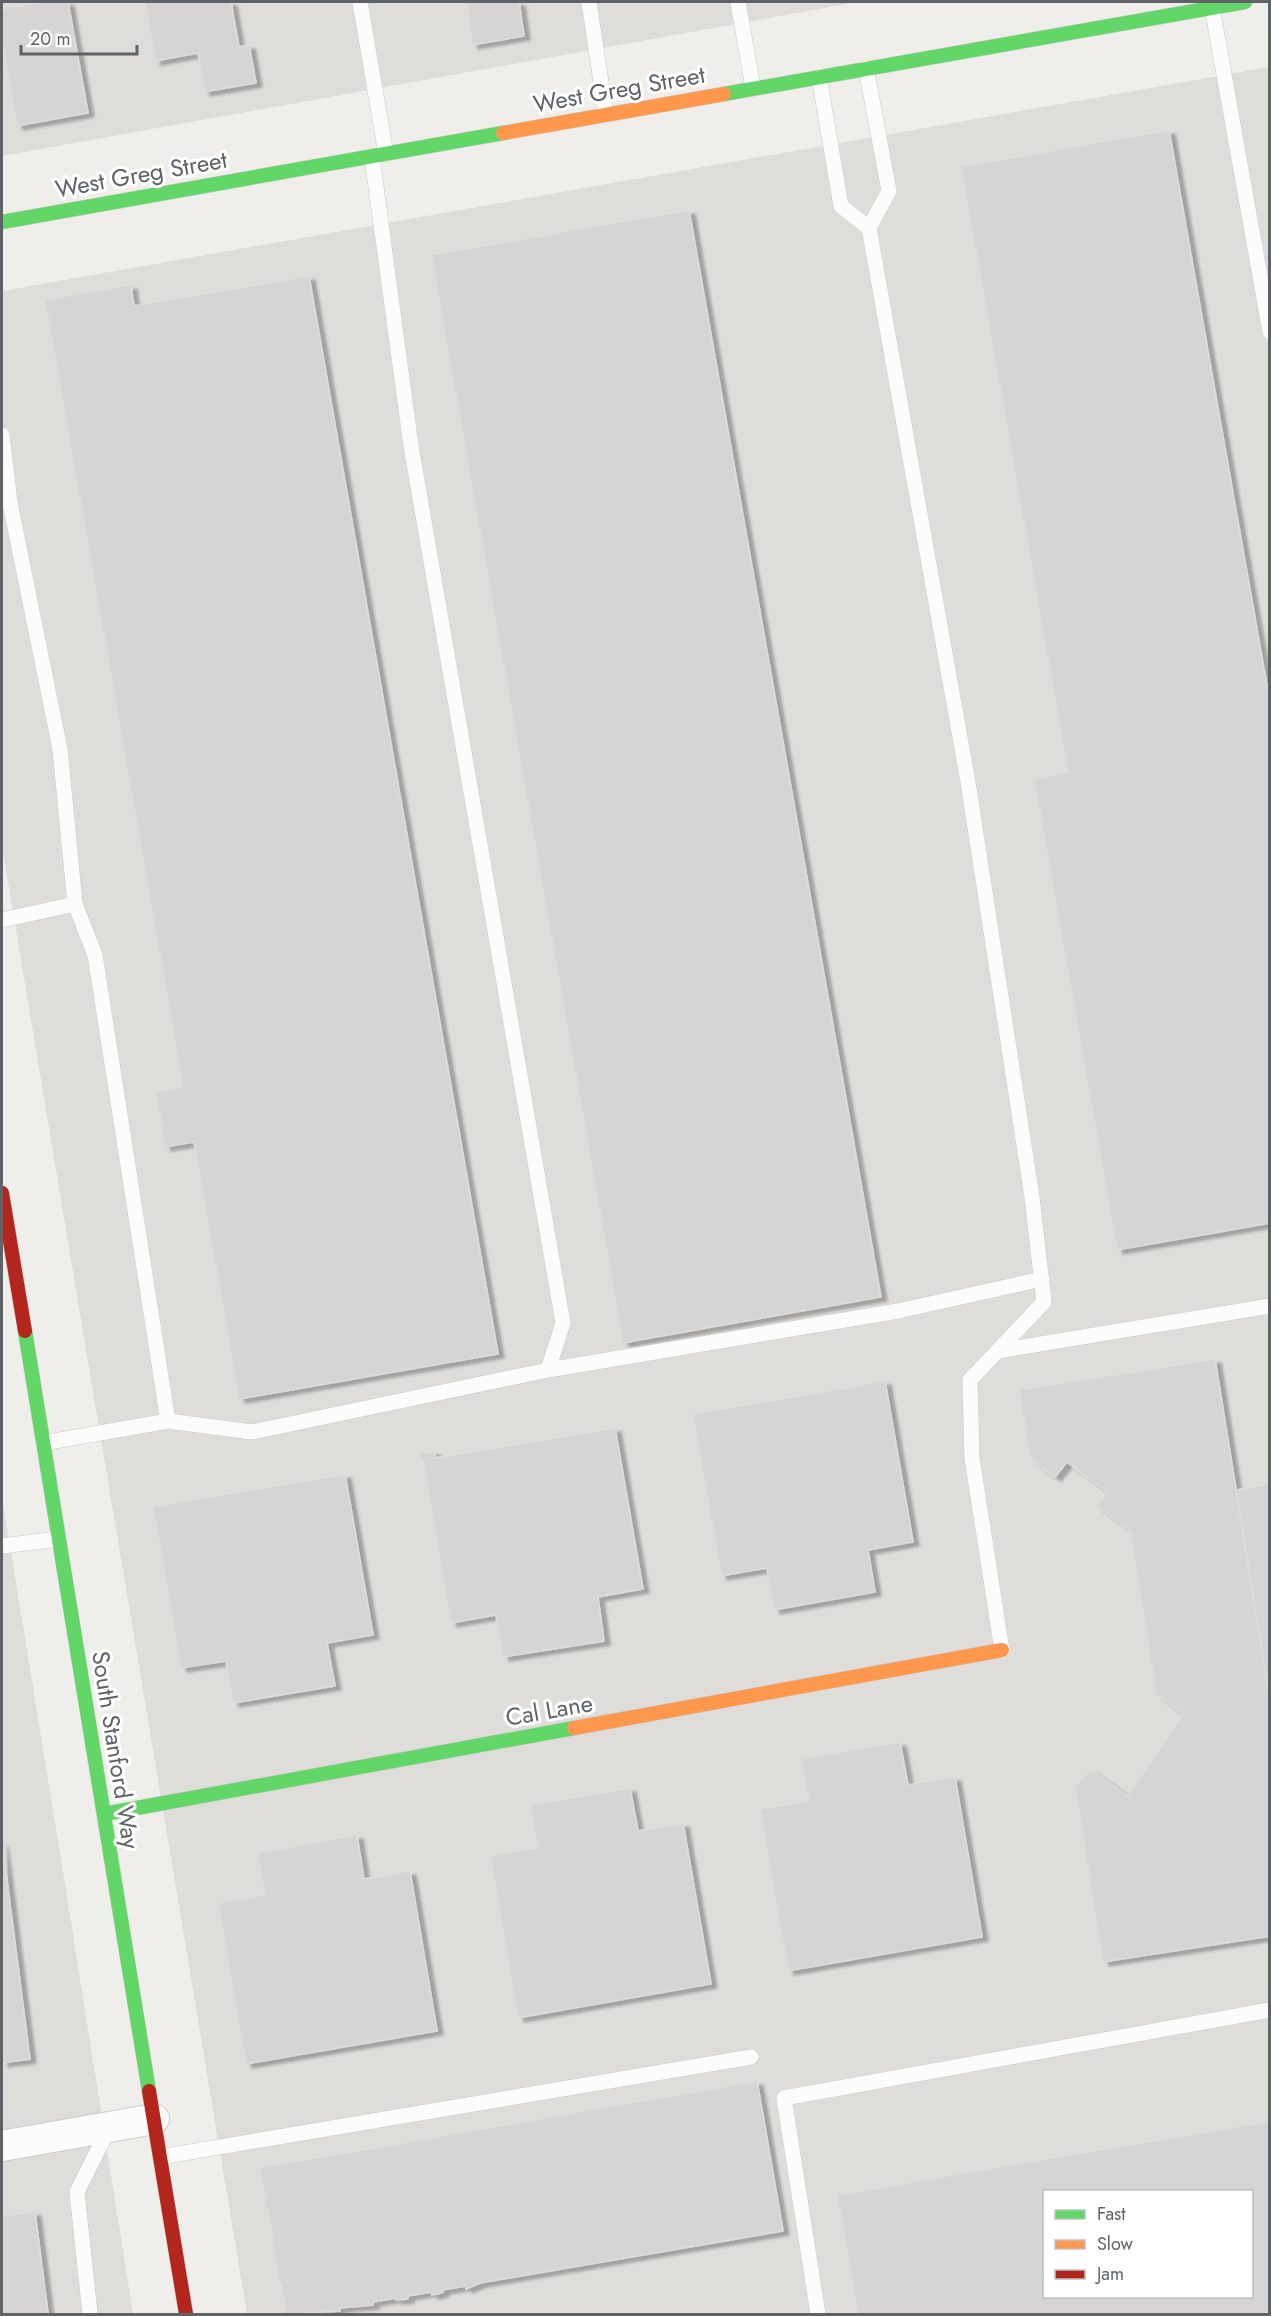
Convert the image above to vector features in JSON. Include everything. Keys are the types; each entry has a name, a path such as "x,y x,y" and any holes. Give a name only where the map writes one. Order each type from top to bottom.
{"street":[{"name":"West Greg Street","path":"2,222 1245,2"},
{"name":"South Stanford Way","path":"2,1193 186,2314"},
{"name":"Cal Lane","path":"104,1814 1002,1650"},
{"path":"2,2146 154,2119"}],"lane":[{"path":"360,2 411,446 563,1323 548,1371"},
{"path":"589,2 606,115"},
{"path":"738,2 753,88"},
{"path":"1144,2 1147,18"},
{"path":"1212,7 1269,332"},
{"path":"866,68 889,191 869,228 968,782 1032,1197 1044,1302 970,1380 972,1458 1002,1650"},
{"path":"819,77 841,206 869,228"},
{"path":"2,435 6,503 60,749 75,904 95,955 168,1421"},
{"path":"2,920 75,904"},
{"path":"43,1443 168,1421 252,1432 548,1371 898,1311 1042,1279"},
{"path":"998,1351 1269,1306"},
{"path":"2,1546 58,1539"},
{"path":"819,2314 784,2098 1269,2010"},
{"path":"160,2157 751,2057"},
{"path":"90,2314 77,2192 110,2126"}],"shaded area":[{"path":"2,2 858,2 2,156"},
{"path":"1269,67 1269,2314 247,2314 2,846 2,291"},
{"path":"2,1497 61,1859 133,2314 2,2314"}],"building":[{"path":"43,2 68,2 88,113 17,126 2,39 2,9"},
{"path":"145,2 231,2 239,47 249,45 256,83 204,92 198,53 155,61"},
{"path":"467,2 519,2 524,36 472,45"},
{"path":"1169,130 1267,686 1270,686 1270,1223 1117,1250 1034,779 1068,773 961,167"},
{"path":"689,210 881,1297 623,1343 431,255"},
{"path":"309,276 498,1354 239,1399 194,1142 165,1147 156,1092 183,1087 45,300 131,285 134,306"},
{"path":"1215,1359 1270,1701 1270,1936 1103,1962 1075,1788 1090,1769 1127,1796 1184,1714 1156,1694 1130,1530 1097,1506 1107,1491 1067,1462 1055,1477 1030,1458 1019,1390"},
{"path":"885,1381 913,1542 868,1550 875,1592 774,1610 767,1568 721,1576 693,1414"},
{"path":"615,1428 643,1589 598,1597 604,1641 503,1657 496,1615 451,1623 423,1461 419,1454 434,1451 435,1458"},
{"path":"345,1474 373,1635 327,1643 335,1686 233,1703 226,1661 181,1668 153,1507"},
{"path":"1270,1484 1270,1701 1236,1490"},
{"path":"900,1742 908,1785 955,1777 982,1937 788,1971 760,1809 809,1801 801,1759"},
{"path":"630,1788 638,1831 683,1823 711,1984 518,2018 490,1856 538,1848 530,1805"},
{"path":"357,1835 364,1879 410,1871 437,2031 246,2064 218,1903 265,1895 257,1853"},
{"path":"2,1842 30,2059 2,2063"},
{"path":"757,2081 783,2231 480,2283 466,2289 466,2286 442,2290 443,2292 438,2294 432,2295 431,2292 408,2296 408,2299 396,2300 396,2298 373,2302 373,2305 339,2308 340,2311 285,2314 259,2168"},
{"path":"1270,2121 1270,2314 858,2314 837,2195"},
{"path":"35,2212 48,2314 2,2314 2,2216"}],"traffic: fast":[{"path":"724,94 1245,2"},
{"path":"2,222 503,133"},
{"path":"25,1331 149,2091"},
{"path":"104,1814 574,1728"}],"traffic: slow":[{"path":"503,133 724,94"},
{"path":"574,1728 1002,1650"}],"traffic: jam":[{"path":"2,1193 25,1331"},
{"path":"149,2091 186,2314"}]}
